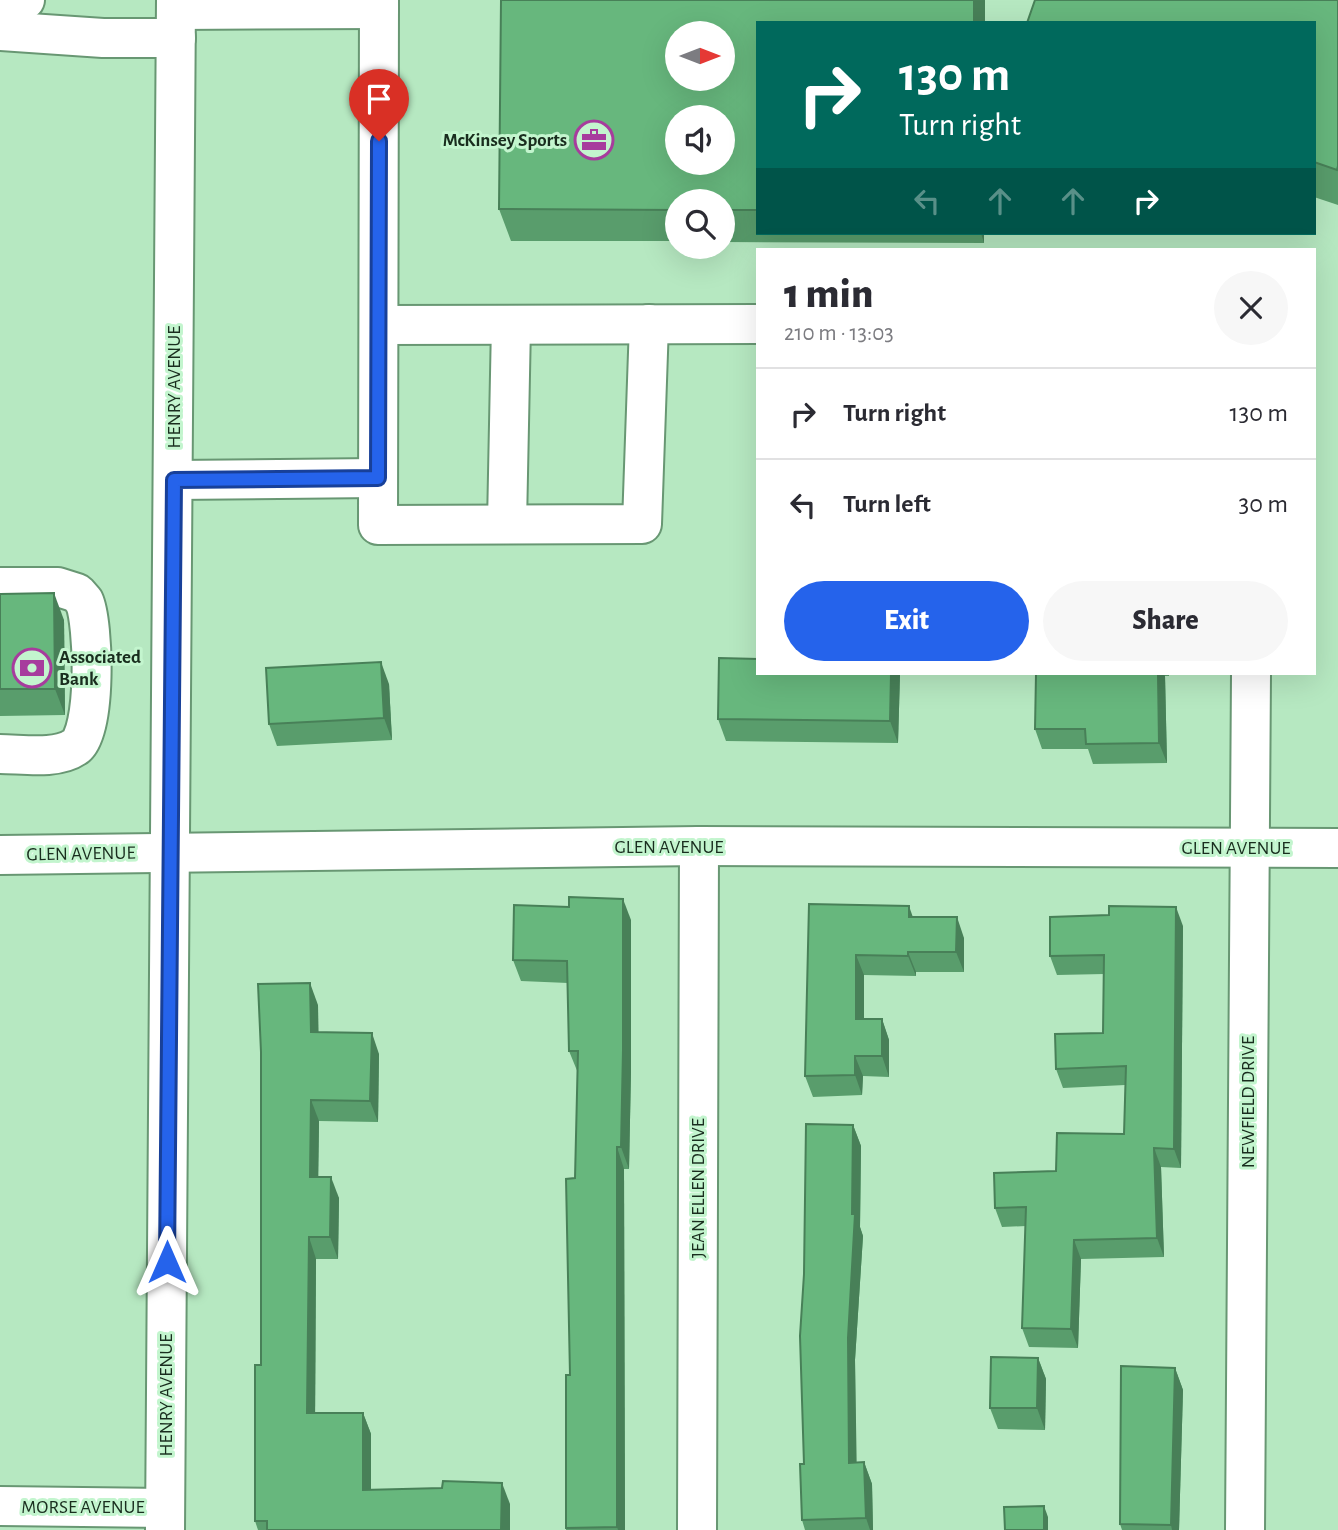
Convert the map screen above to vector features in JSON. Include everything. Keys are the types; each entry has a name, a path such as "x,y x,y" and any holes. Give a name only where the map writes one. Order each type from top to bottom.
{"street":[{"path":"0,5 25,0"},
{"path":"0,31 103,38 176,16 379,4 378,525 642,524 649,324"},
{"name":"HENRY AVENUE","path":"165,1519 176,16"},
{"path":"379,325 756,324"},
{"path":"508,524 511,325"},
{"path":"174,480 378,478"},
{"path":"0,587 58,587 77,593 88,610 88,724 76,747 57,753 0,754"},
{"name":"NEWFIELD DRIVE","path":"1245,1530 1251,675"},
{"name":"GLEN AVENUE","path":"0,855 699,846 1338,848"},
{"name":"JEAN ELLEN DRIVE","path":"697,1530 699,846"},
{"name":"MORSE AVENUE","path":"0,1506 165,1519"}],"building":[{"name":"McKinsey Sports","path":"501,0 974,0 974,21 756,21 756,210 735,210 735,189 665,189 665,210 499,209"},
{"path":"1035,0 1338,0 1337,170 1316,163 1316,21 1028,21"},
{"name":"Associated Bank","path":"54,593 55,689 0,689 0,594"},
{"path":"719,658 756,659 756,675 891,675 890,721 718,719"},
{"path":"381,662 384,718 269,724 266,668"},
{"path":"1036,675 1158,675 1159,743 1086,744 1085,729 1035,729"},
{"path":"569,897 623,899 621,1147 617,1147 617,1527 566,1528 566,1375 570,1375 566,1179 575,1178 578,1051 569,1051 567,961 513,960 514,905 569,907"},
{"path":"809,904 909,906 909,917 957,917 956,952 908,952 908,956 856,955 856,1019 882,1019 882,1056 855,1056 855,1075 805,1076"},
{"path":"1109,906 1176,907 1174,1149 1154,1148 1157,1238 1074,1240 1071,1329 1022,1328 1026,1207 995,1208 994,1173 1056,1171 1057,1133 1124,1134 1126,1066 1056,1069 1055,1034 1103,1033 1104,955 1050,956 1050,917 1109,915"},
{"path":"310,983 311,1032 372,1033 370,1101 311,1100 310,1177 331,1177 330,1237 309,1237 307,1413 363,1413 363,1490 442,1488 443,1481 502,1483 501,1530 267,1530 267,1521 255,1521 255,1365 261,1365 261,1052 258,984"},
{"path":"806,1124 853,1125 852,1214 855,1214 848,1338 849,1463 864,1462 866,1518 802,1520 800,1464 804,1464 800,1336 804,1274"},
{"path":"991,1357 1038,1358 1037,1408 990,1408"},
{"path":"1121,1366 1175,1368 1171,1525 1120,1524"},
{"path":"1044,1506 1044,1530 1005,1530 1004,1507"}],"place":[{"name":"McKinsey Sports","path":"594,140"},
{"name":"Associated Bank","path":"32,668"}],"route":[{"path":"167,1262 174,480 378,478 379,141"}]}
